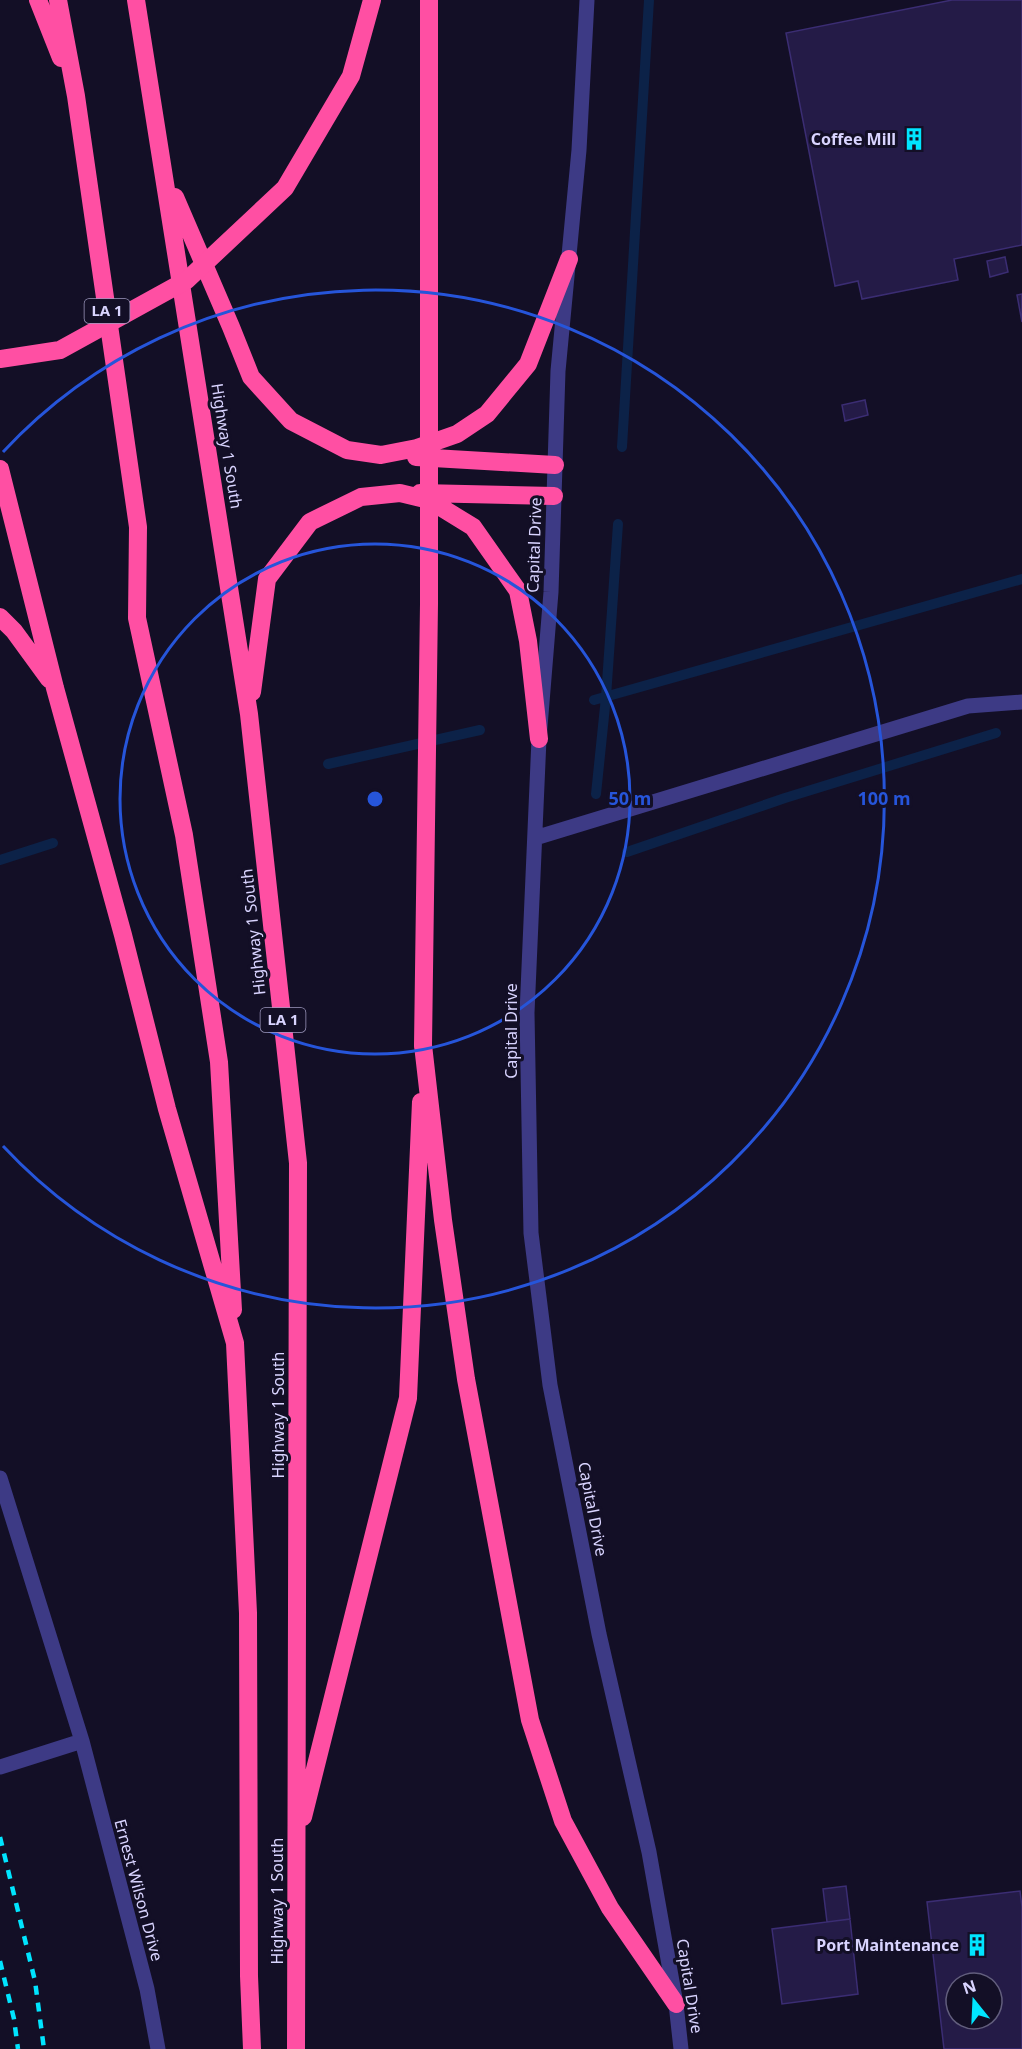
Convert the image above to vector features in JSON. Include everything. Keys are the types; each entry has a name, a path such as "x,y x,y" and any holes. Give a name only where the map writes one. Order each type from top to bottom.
{"highway":[{"path":"38,0 76,96"},
{"name":"LA 1","path":"58,0 76,96 138,527 137,618 184,835 219,1062 235,1343"},
{"name":"Highway 1 South","path":"136,0 249,714 298,1163 296,2049"},
{"path":"0,359 60,350 187,280 285,188 351,76 372,0"},
{"path":"296,1845 408,1398 423,1045 429,604 429,0"},
{"path":"164,171 250,377 291,421 347,450 381,455 555,465"},
{"path":"381,455 417,448 457,434 487,414 528,364 569,259"},
{"path":"0,469 55,688 168,1109 235,1343 248,1613 249,1976 252,2049"},
{"path":"249,714 267,579 310,522 361,497 400,493 554,495"},
{"path":"400,493 429,500 473,527 518,591 528,641 539,739"},
{"path":"0,617 25,645 55,688"},
{"path":"423,1045 443,1221 466,1379 530,1720 563,1821 610,1908 676,2004"}],"street":[{"name":"Capital Drive","path":"587,0 579,150 558,371 551,592 539,739 527,1013 531,1233 550,1385 599,1634 649,1852 676,2004 681,2049"},
{"path":"535,838 968,706 1022,702"},
{"name":"Ernest Wilson Drive","path":"0,1478 82,1741 147,1989 158,2049"},
{"path":"0,1767 82,1741"}],"building":[{"name":"Coffee Mill","path":"952,0 1022,0 1022,245 954,259 958,280 862,299 858,281 835,286 786,33"},
{"path":"1005,257 1008,272 990,277 987,261"},
{"path":"1022,294 1022,322 1017,295"},
{"path":"865,400 868,415 845,421 842,405"},
{"path":"846,1886 850,1919 827,1922 823,1889"},
{"name":"Port Maintenance","path":"1020,1891 1022,2049 944,2049 927,1902"},
{"path":"850,1919 858,1994 782,2004 772,1929"}],"waterway":[{"path":"622,447 649,0"},
{"path":"596,794 606,697 618,524"},
{"path":"594,700 1022,579"},
{"path":"328,764 480,730"},
{"path":"627,852 785,798 996,733"},
{"path":"0,860 53,843"}],"railway":[{"path":"0,1837 35,1981 44,2049"},
{"path":"0,1961 14,2019 18,2049"}],"place":[{"name":"Coffee Mill","path":"914,139"},
{"name":"Port Maintenance","path":"977,1945"}]}
